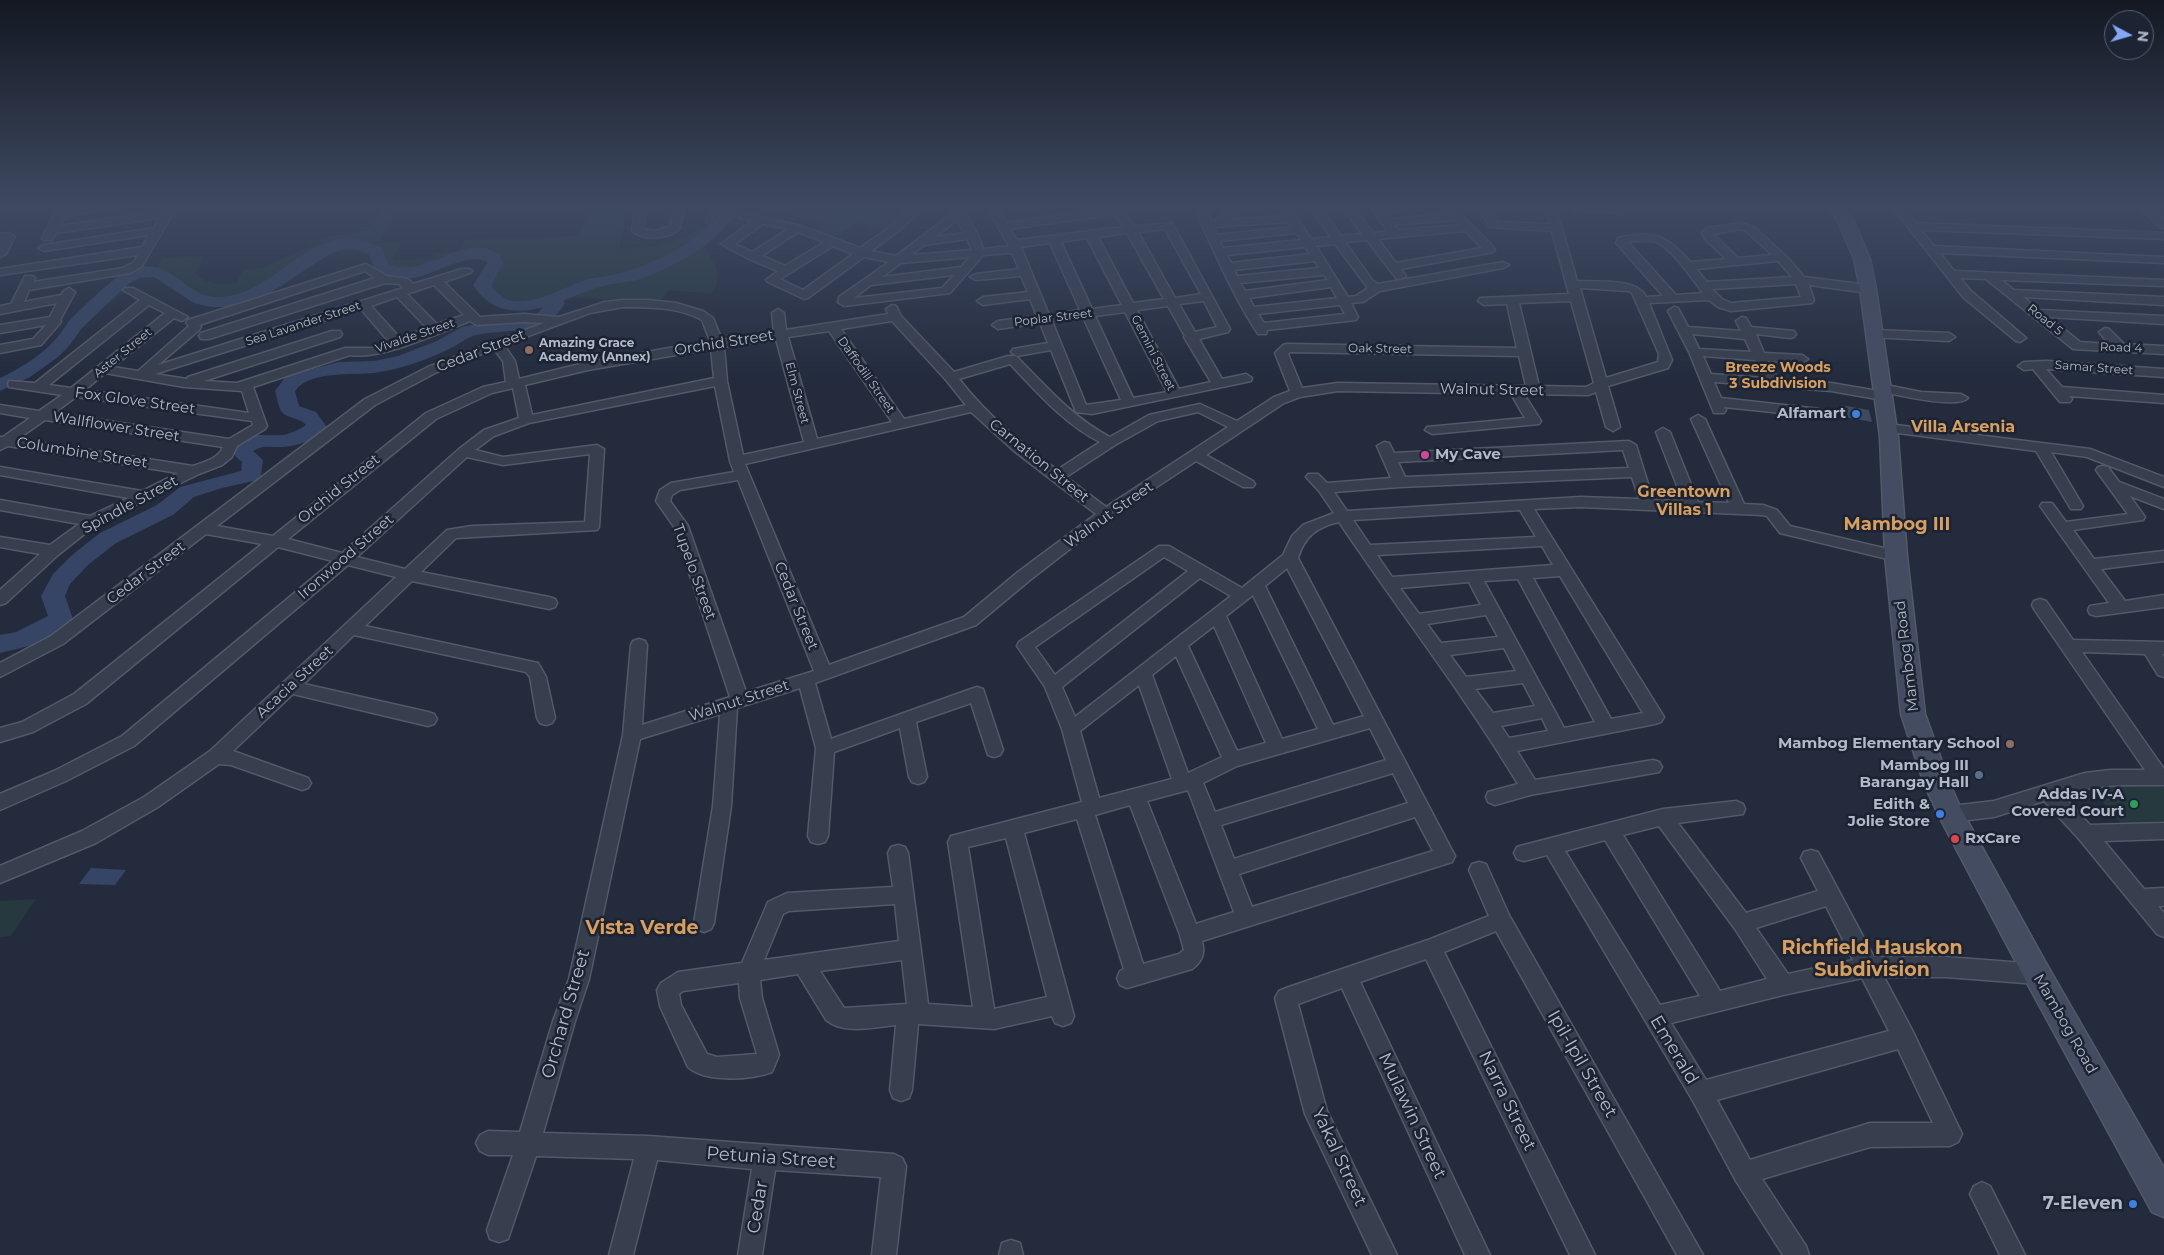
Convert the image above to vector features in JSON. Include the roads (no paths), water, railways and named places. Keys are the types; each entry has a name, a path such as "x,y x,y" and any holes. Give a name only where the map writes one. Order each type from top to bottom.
{"main road":[{"name":"Mambog Road","path":"1864,267 1888,428 1896,556 1913,714 1937,784 1951,814 2036,974 2163,1196"}],"street":[{"path":"0,272 27,267"},
{"path":"16,306 34,267"},
{"path":"25,287 126,271 134,267"},
{"path":"139,375 197,329 366,267 384,279"},
{"path":"777,267 786,270"},
{"path":"792,267 772,280 804,295 843,267"},
{"path":"888,267 843,300 844,302 946,291 967,267"},
{"path":"1017,352 1055,345 1024,267"},
{"path":"1066,267 1128,402"},
{"name":"Gemini Street","path":"1055,345 1080,407 1084,411 1175,394 1108,267"},
{"path":"1151,267 1218,383"},
{"path":"1190,337 1224,329 1191,267"},
{"path":"1231,267 1227,267 1233,280 1261,328 1351,317 1345,300 1324,267"},
{"path":"1358,267 1369,283 1376,288"},
{"path":"1394,267 1405,282"},
{"path":"1250,311 1359,299 1376,288 1494,267"},
{"path":"1567,267 1613,427"},
{"path":"1642,267 1673,304 1718,406 1820,413"},
{"path":"1687,267 1707,291 1742,321 1774,382"},
{"path":"1684,330 1742,321 1808,300 1807,291 1787,267"},
{"path":"1945,267 1966,294 2020,338"},
{"path":"866,282 964,270"},
{"name":"Sea Lavander Street","path":"139,375 466,271"},
{"path":"1233,280 1327,271"},
{"path":"976,277 1026,272"},
{"path":"1951,274 2164,283"},
{"name":"Road 5","path":"1988,275 2078,346"},
{"path":"0,349 36,342 49,330 55,322 54,320 76,278"},
{"path":"197,329 384,279 403,281 404,291 435,329"},
{"path":"436,280 477,321 535,318 558,320"},
{"path":"1650,300 1673,304 1707,291 1800,280 1868,288"},
{"path":"1243,296 1335,283"},
{"name":"Walnut Street","path":"632,735 806,680 823,672 970,621 1024,576 1106,514 1238,426 1279,400 1297,392 1338,387 1588,391 1601,384 1659,368 1666,360 1665,354 1640,294 1630,288 1572,284"},
{"path":"129,290 173,313 197,329 216,352"},
{"path":"2012,293 2164,301"},
{"path":"983,301 1036,295"},
{"path":"1109,311 1208,297"},
{"path":"1484,301 1576,297"},
{"path":"0,310 66,298"},
{"path":"38,387 148,300"},
{"path":"1512,300 1532,390"},
{"path":"363,304 398,343"},
{"name":"Cedar Street","path":"0,671 57,640 370,402 409,379 558,320 615,304 651,305 690,310 707,318 716,344 721,381 740,468 823,672"},
{"name":"Poplar Street","path":"998,325 1109,311"},
{"name":"Aster Street","path":"2,443 74,392 173,313"},
{"name":"Elm Street","path":"778,313 781,335 811,444"},
{"name":"Orchid Street","path":"0,735 26,727 80,698 431,416 488,390 588,366 716,344 833,327 893,313"},
{"name":"Carnation Street","path":"893,313 952,377 974,407 1018,448 1106,514"},
{"path":"2036,313 2164,320"},
{"path":"324,316 349,351"},
{"name":"Vivalde Street","path":"242,386 349,351 368,353 472,316"},
{"path":"0,329 54,320"},
{"path":"1742,321 1790,334"},
{"name":"Daffodill Street","path":"833,327 900,423"},
{"path":"2105,332 2120,348"},
{"path":"184,383 336,334"},
{"path":"1874,334 1949,337"},
{"path":"497,344 509,361 526,420"},
{"name":"Road 4","path":"2078,346 2164,350"},
{"name":"Oak Street","path":"1297,392 1281,353 1287,348 1524,352"},
{"path":"1695,352 1802,359"},
{"path":"952,377 1012,360 1056,404 1088,431 1110,442"},
{"name":"Samar Street","path":"2164,373 2047,365 2030,366 2062,395 2164,398"},
{"path":"102,369 184,383 242,386 249,391 256,418"},
{"path":"1175,394 1246,378"},
{"path":"1706,378 1961,398"},
{"name":"Ironwood Street","path":"0,802 60,776 128,741 344,560 464,452 489,433 526,420 721,381"},
{"name":"Fox Glove Street","path":"14,384 256,418"},
{"path":"1432,430 1534,421 1515,390"},
{"name":"Tupelo Street","path":"704,923 722,806 734,703 681,526 663,500 665,492 676,486 740,468 811,444 974,407"},
{"path":"1056,476 1110,442 1154,418 1191,408 1206,409 1238,426"},
{"name":"Wallflower Street","path":"0,409 231,444"},
{"name":"Spindle Street","path":"0,600 7,586 92,522 194,470 222,459 227,454 231,444 257,429 260,423 256,418"},
{"path":"1698,419 1739,508"},
{"path":"1888,428 2096,455 2164,482"},
{"path":"1663,432 1692,505"},
{"path":"1400,482 1387,452 1635,442 1637,472 1647,504"},
{"name":"Columbine Street","path":"2,443 194,470"},
{"path":"2041,447 2076,506"},
{"name":"Acacia Street","path":"0,875 89,837 151,802 216,756 452,534 472,531 592,527 597,450 503,461 464,452"},
{"path":"1196,455 1248,484"},
{"path":"2062,528 2138,517 2103,470"},
{"path":"0,471 146,496"},
{"path":"1530,788 1489,721 1388,583 1319,482 1400,482 1637,472"},
{"path":"2114,484 2164,504"},
{"path":"1071,729 1290,558 1295,542 1300,535 1323,521 1342,516 1525,507 1581,502 1739,508 1763,510 1772,513 1785,530 1896,556"},
{"path":"0,505 92,522"},
{"path":"2047,506 2121,607"},
{"path":"1505,746 1655,718 1525,507"},
{"name":"Orchid Street","path":"204,530 275,541 408,575 549,603"},
{"path":"1367,550 1547,541"},
{"path":"0,542 53,551"},
{"path":"1136,796 1190,935 1194,950 1192,958 1185,962 1131,976 1071,729 1053,685 1026,646 1164,550 1242,595"},
{"path":"2090,565 2164,556"},
{"path":"1190,935 1445,856 1290,558"},
{"path":"1053,685 1200,570"},
{"path":"1388,583 1564,570"},
{"path":"1523,574 1607,727"},
{"path":"1473,576 1560,736"},
{"path":"1256,584 1328,732"},
{"path":"2096,610 2164,601"},
{"path":"2040,605 2162,778"},
{"path":"1415,620 1490,610"},
{"path":"1217,614 1278,747"},
{"path":"352,629 532,667 538,677 546,718"},
{"path":"1437,650 1508,642"},
{"path":"1179,644 1232,760"},
{"name":"Orchard Street","path":"499,1230 528,1145 564,1021 579,979 632,735 639,645"},
{"path":"2068,646 2157,648 2164,671"},
{"path":"1143,674 1188,783 1210,821 1246,919"},
{"path":"1463,684 1527,676"},
{"path":"806,680 825,748 818,836"},
{"path":"290,687 428,719"},
{"path":"825,748 977,694 994,750"},
{"path":"1489,721 1546,711"},
{"path":"907,719 918,777"},
{"path":"985,1017 958,842 1188,783 1232,760 1375,720"},
{"path":"216,756 232,758 302,783"},
{"path":"1210,821 1398,764"},
{"path":"1494,797 1530,788 1653,767"},
{"path":"1951,814 1994,809 2085,780 2110,777 2162,778"},
{"path":"2048,793 2086,833 2164,928"},
{"path":"1227,870 1421,807"},
{"path":"1524,853 1609,830 1663,818 1736,809"},
{"path":"1663,818 1742,923 1783,985"},
{"path":"804,965 839,1017 913,1015 994,1018 1061,1011 1013,827"},
{"path":"1609,830 1716,1001"},
{"path":"2086,833 2164,832"},
{"name":"Emerald","path":"1551,845 1701,1093 1744,1173 1797,1255"},
{"path":"898,853 910,949 913,1015 901,1090"},
{"path":"1744,1173 1870,1135 1950,1134 1904,1037 1811,858"},
{"name":"Ipil-Ipil Street","path":"1479,870 1501,920 1691,1255"},
{"path":"902,896 786,902 775,908 749,972 751,998 767,1048 766,1061 759,1065 736,1068 704,1066 696,1059 671,1006 668,990 678,982 749,972 804,965 910,949"},
{"path":"1742,923 1830,896"},
{"path":"2140,898 2164,897"},
{"path":"1347,976 1432,948 1501,920"},
{"name":"Narra Street","path":"1432,948 1583,1255"},
{"path":"1654,1017 1783,985 1867,967 1946,967 2036,974"},
{"name":"Yakal Street","path":"1347,976 1286,998 1316,1114 1385,1255"},
{"name":"Mulawin Street","path":"1347,976 1478,1255"},
{"path":"1701,1093 1904,1037"},
{"name":"Petunia Street","path":"488,1143 648,1148 894,1166 884,1255"},
{"path":"621,1255 648,1148"},
{"name":"Cedar","path":"750,1255 765,1158"},
{"path":"1982,1194 2013,1255"}],"water":[{"path":"91,868 126,870 115,885 79,884"}],"waterway":[{"path":"0,385 38,364 58,348 76,324 121,282 133,274 152,271 168,278 191,295 200,299 222,302 245,298 261,291 298,267"},
{"path":"381,267 396,273 411,273 434,267"},
{"path":"493,267 482,285 491,296 513,306 532,305 543,302 593,283 631,276 655,267"},
{"path":"0,644 39,632 61,619 53,596 61,580 80,560 108,538 165,510 187,492 218,482 251,475 253,460 243,453 242,449 256,440 282,441 300,437 317,427 309,416 290,410 285,391 293,380 339,368 374,367 403,361 443,345 468,331 497,325 529,323 543,318 556,303"}],"place":[{"name":"Amazing Grace Academy (Annex)","path":"529,350"},
{"name":"Alfamart","path":"1856,414"},
{"name":"My Cave","path":"1425,455"},
{"name":"Mambog Elementary School","path":"2010,744"},
{"name":"Mambog III Barangay Hall","path":"1979,775"},
{"name":"Addas IV-A Covered Court","path":"2134,804"},
{"name":"Edith & Jolie Store","path":"1940,814"},
{"name":"RxCare","path":"1955,839"},
{"name":"7-Eleven","path":"2133,1204"}],"district":[{"name":"Breeze Woods 3 Subdivision","path":"1778,376"},
{"name":"Villa Arsenia","path":"1963,427"},
{"name":"Greentown Villas 1","path":"1684,501"},
{"name":"Mambog III","path":"1897,525"},
{"name":"Vista Verde","path":"642,928"},
{"name":"Richfield Hauskon Subdivision","path":"1872,959"}]}
